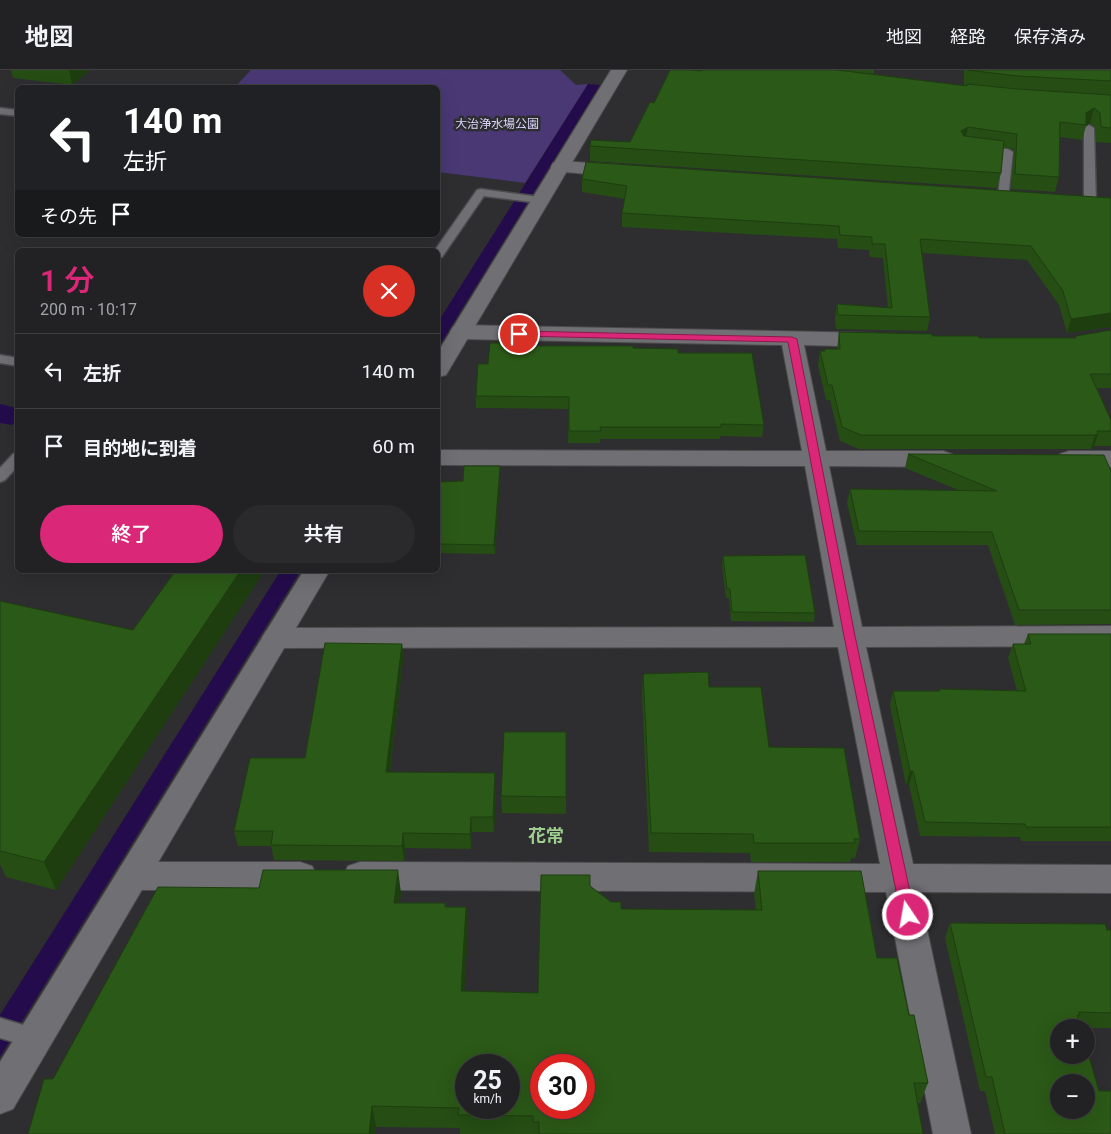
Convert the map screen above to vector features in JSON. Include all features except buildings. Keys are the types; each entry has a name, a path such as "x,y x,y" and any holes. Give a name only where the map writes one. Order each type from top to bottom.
{"street":[{"path":"440,367 536,200 560,167 619,70"},
{"path":"560,167 643,173"},
{"path":"985,196 1024,198"},
{"path":"1071,202 1111,204"},
{"path":"460,332 894,340"},
{"path":"792,339 850,636 952,1134"},
{"path":"440,458 963,459"},
{"path":"1042,459 1111,459"},
{"path":"0,1096 18,1033 133,876 315,573"},
{"path":"276,638 1111,636"},
{"path":"133,876 1111,879"}],"lane":[{"path":"0,111 15,113"},
{"path":"1089,128 1090,203"},
{"path":"974,148 1008,152 1004,197"},
{"path":"440,251 481,192 536,200"},
{"path":"0,359 15,362"},
{"path":"0,477 15,460"}],"green space":[{"name":"大治浄水場公園","path":"251,70 560,70 576,85 588,84 525,183 440,172 440,85 237,85"}],"shaded area":[{"path":"588,84 600,85 440,345 440,319"},
{"path":"0,404 15,408 15,421 12,425 0,423"},
{"path":"279,573 299,573 0,1057 0,1015"}],"district":[{"name":"花常","path":"546,836"}],"route":[{"path":"519,334 792,339 850,636 908,915"}]}
